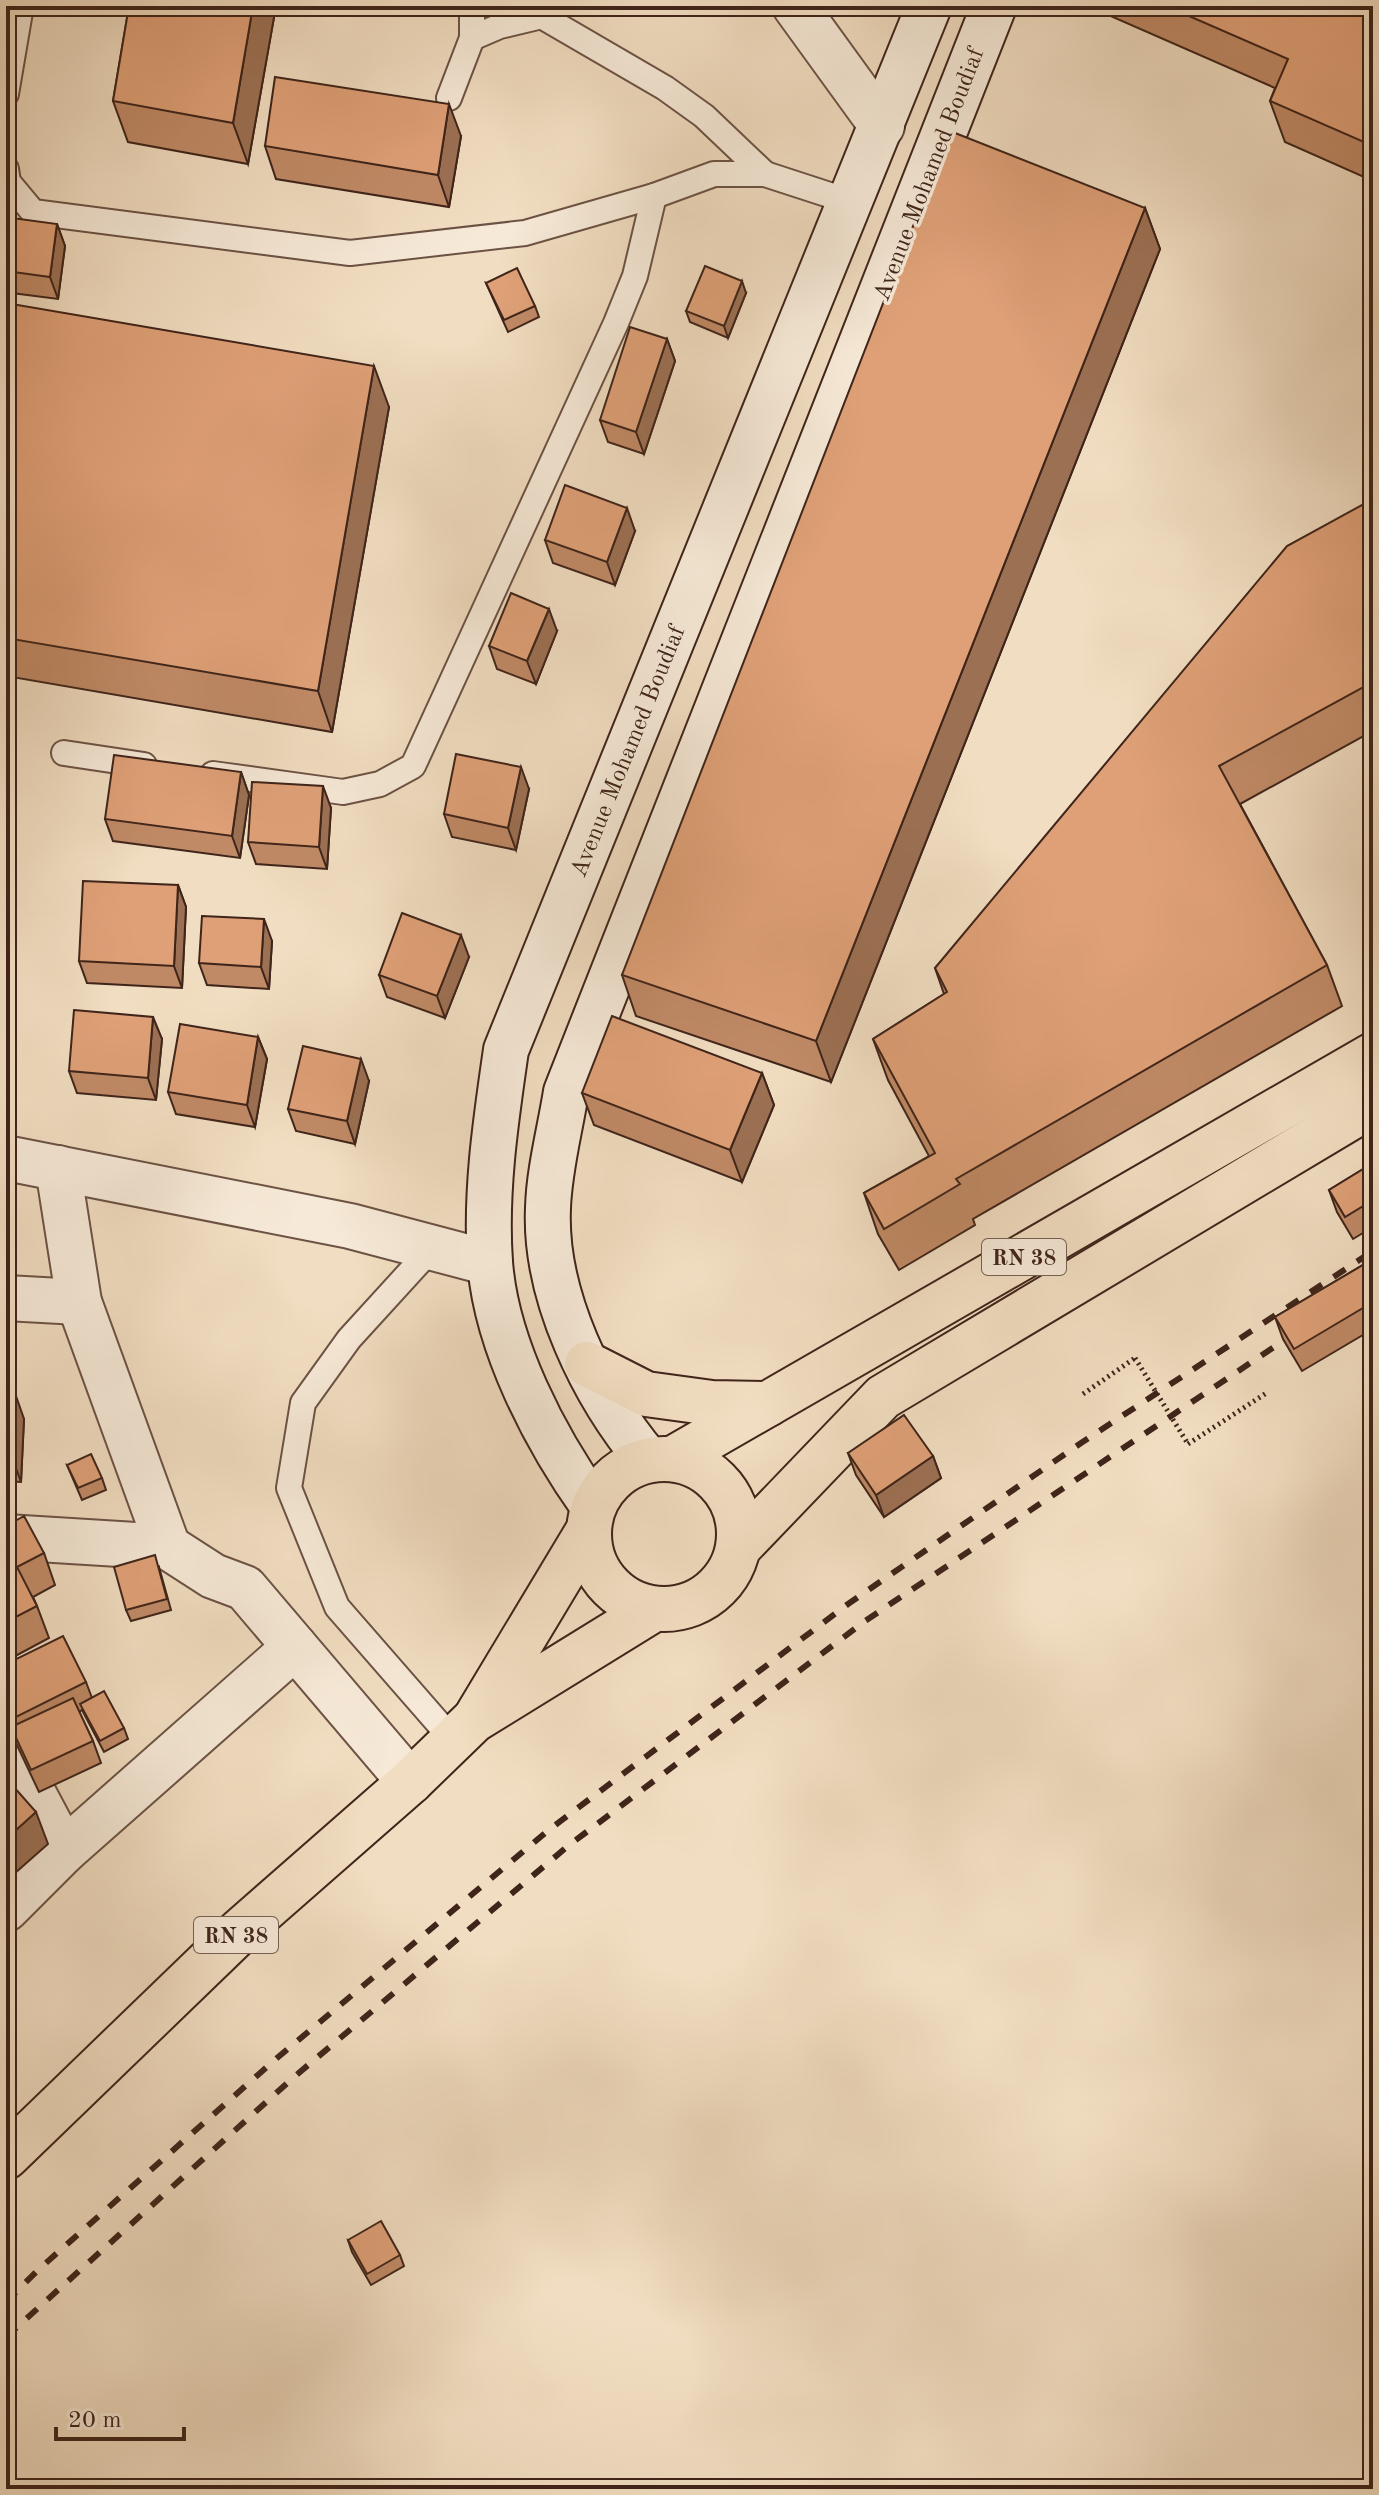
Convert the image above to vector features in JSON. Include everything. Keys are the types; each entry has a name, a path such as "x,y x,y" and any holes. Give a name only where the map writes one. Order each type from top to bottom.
{"main road":[{"path":"795,6 882,126"},
{"name":"Avenue Mohamed Boudiaf","path":"590,1519 503,1331 490,1263 493,1140 506,1050 929,6"},
{"name":"Avenue Mohamed Boudiaf","path":"661,1459 603,1400 558,1300 548,1209 566,1092 994,6"},
{"name":"RN 38","path":"464,1730 590,1519 606,1485 625,1469 661,1459 771,1404 1373,1055"},
{"name":"RN 38","path":"6,2157 240,1931 410,1782 464,1730 654,1609 683,1608 709,1596 729,1574 739,1547 883,1397 1373,1104"},
{"path":"6,1158 350,1226 490,1263"},
{"path":"58,1168 79,1302 168,1547"},
{"path":"6,1298 79,1302"},
{"path":"587,1364 646,1394 712,1403 771,1404"},
{"path":"661,1459 697,1466 718,1480 736,1511 739,1547"},
{"path":"590,1519 591,1556 604,1582 627,1600 654,1609"},
{"path":"6,1537 168,1547 213,1576 245,1588 410,1782"},
{"path":"6,1909 64,1851 295,1647"},
{"path":"6,1742 64,1851"}],"lane":[{"path":"6,94 21,6"},
{"path":"449,98 472,38 472,6"},
{"path":"472,38 533,11 665,88 704,116 765,174"},
{"path":"6,169 8,182 33,212 350,253 525,233 654,196 714,174 765,174 851,202"},
{"path":"64,753 343,792 380,784 413,766 616,323 635,276 654,196"},
{"path":"432,1248 349,1339 303,1403 289,1488 337,1607 464,1730"}],"path":[{"path":"1083,1394 1135,1358 1188,1444 1268,1392"}],"building":[{"path":"129,6 253,6 233,123 113,101"},
{"path":"1166,6 1373,6 1373,146 1270,101 1288,59"},
{"path":"275,77 449,104 438,175 265,146"},
{"path":"950,131 1145,208 816,1041 622,975"},
{"path":"12,218 57,224 50,277 6,271"},
{"path":"6,225 11,225 6,259"},
{"path":"705,266 742,281 724,326 686,311"},
{"path":"517,268 535,306 504,320 486,283"},
{"path":"6,303 374,366 318,691 6,638"},
{"path":"630,327 667,339 636,432 600,420"},
{"path":"1373,420 1373,442 1364,425"},
{"path":"565,485 627,508 607,562 545,540"},
{"path":"1373,499 1373,682 1219,766 1327,965 956,1179 960,1184 884,1229 864,1193 935,1153 873,1039 947,992 935,968 1287,546"},
{"path":"511,593 549,609 527,661 489,646"},
{"path":"456,754 521,767 508,828 444,814"},
{"path":"114,755 241,772 232,836 105,819"},
{"path":"252,782 323,786 319,847 248,842"},
{"path":"83,881 178,885 174,966 79,961"},
{"path":"402,913 461,935 437,996 379,975"},
{"path":"202,916 264,919 261,967 199,963"},
{"path":"74,1010 153,1017 148,1078 69,1071"},
{"path":"612,1016 762,1073 730,1150 582,1093"},
{"path":"180,1024 258,1037 247,1105 168,1092"},
{"path":"303,1046 361,1059 347,1121 288,1109"},
{"path":"1373,1163 1373,1200 1345,1217 1329,1190"},
{"path":"1373,1259 1373,1302 1294,1349 1275,1317"},
{"path":"6,1396 16,1396 13,1460 6,1459"},
{"path":"904,1415 933,1456 876,1495 848,1453"},
{"path":"91,1454 102,1478 78,1488 67,1465"},
{"path":"24,1516 44,1553 17,1567 37,1606 6,1622 6,1526"},
{"path":"155,1555 167,1599 126,1610 114,1567"},
{"path":"63,1636 86,1682 6,1722 6,1664"},
{"path":"104,1691 124,1728 100,1741 80,1704"},
{"path":"73,1698 93,1741 31,1770 11,1727"},
{"path":"6,1778 36,1812 6,1839"},
{"path":"381,2221 400,2255 367,2274 348,2240"}],"railway":[{"path":"6,2302 277,2058 550,1829 848,1604 1081,1443 1373,1251"},
{"path":"6,2337 294,2077 568,1846 865,1621 1301,1329"}]}
